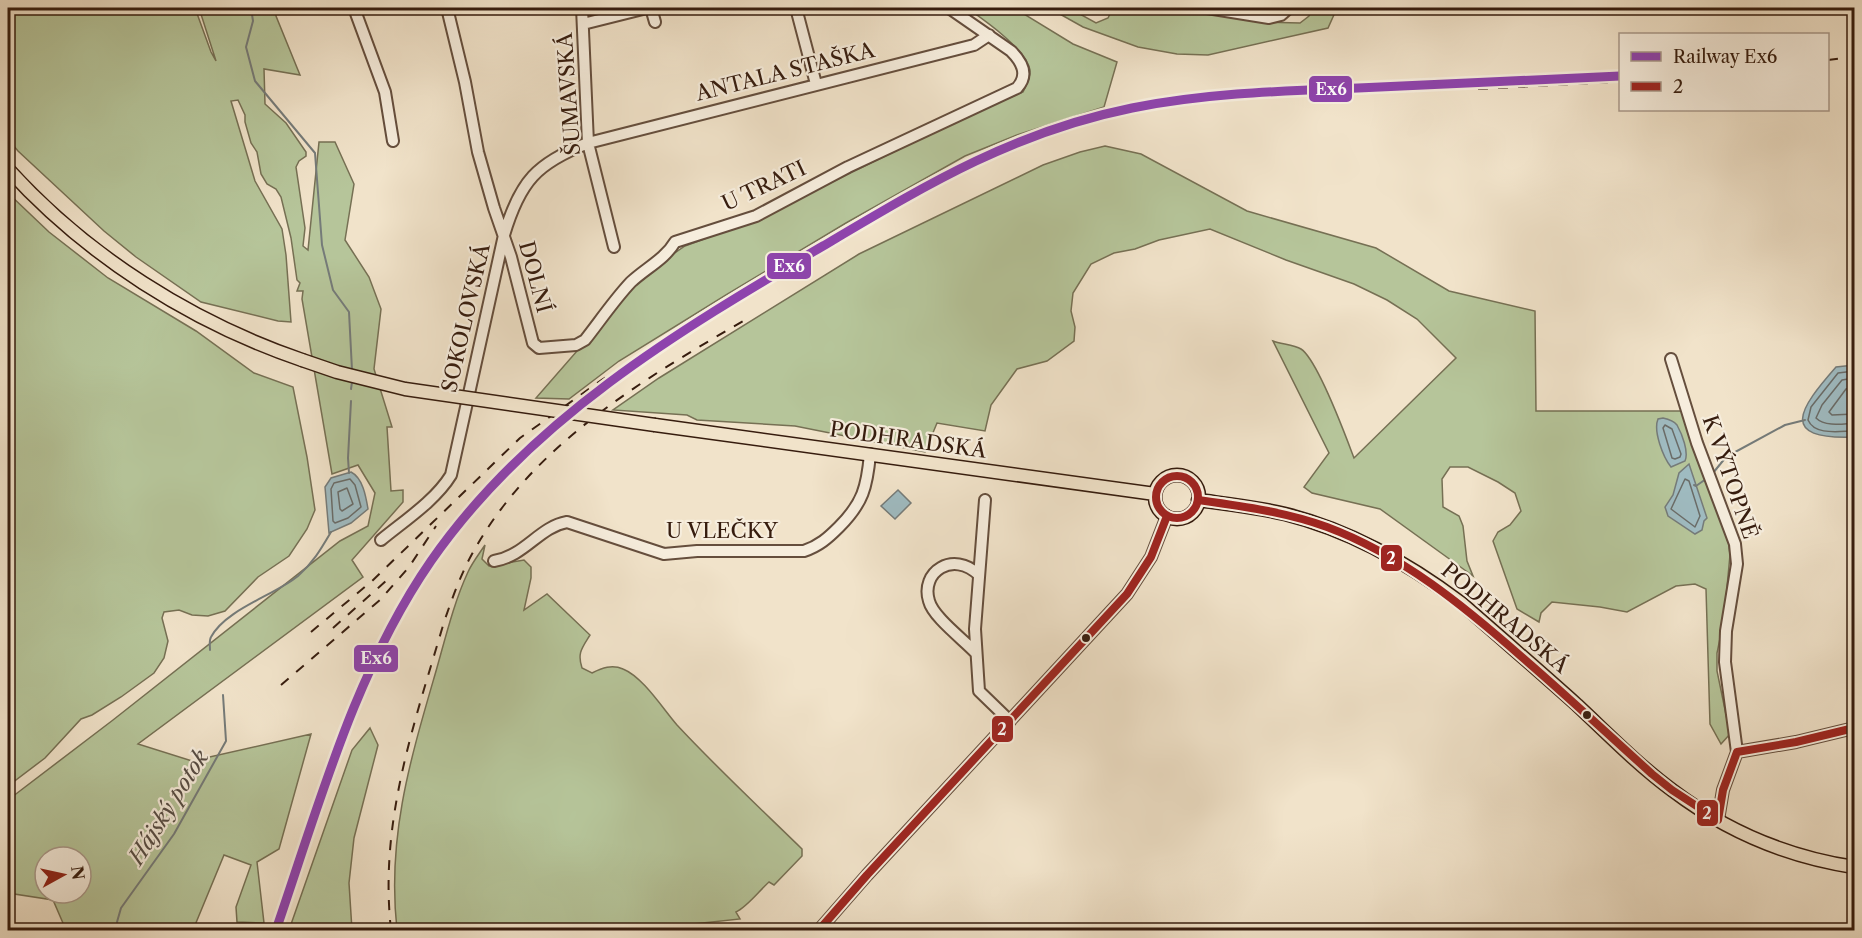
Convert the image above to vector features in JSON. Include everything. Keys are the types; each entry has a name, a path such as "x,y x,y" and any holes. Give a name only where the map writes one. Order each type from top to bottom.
{"main road":[{"name":"PODHRADSKÁ","path":"8,169 56,216 98,250 154,290 241,337 302,360 370,381 405,389 1155,494"},
{"path":"1181,476 1190,479 1196,486 1198,500 1189,515 1180,518 1167,516 1157,507 1155,494 1158,485 1164,479 1181,476"},
{"name":"PODHRADSKÁ","path":"1198,500 1286,514 1325,526 1416,570 1461,603 1665,785 1718,820 1754,839 1793,854 1854,867"}],"street":[{"path":"354,8 385,92 393,141"},
{"name":"SOKOLOVSKÁ","path":"381,540 444,486 451,475 504,235 478,152 465,82 447,8"},
{"name":"ŠUMAVSKÁ","path":"582,8 588,143 614,247"},
{"path":"584,24 649,8 655,22"},
{"path":"796,8 816,84"},
{"path":"949,8 989,35"},
{"path":"1208,8 1269,18 1281,15 1289,8"},
{"name":"ANTALA STAŠKA","path":"588,143 974,45 989,35"},
{"name":"U TRATI","path":"539,348 576,345 585,340 622,292 644,270 670,251 675,242 756,216 848,167 1017,88 1022,82 1023,66 1018,58 989,35"},
{"name":"DOLNÍ","path":"539,348 532,343 504,235 512,208 531,177 555,158 588,143"},
{"name":"K VÝTOPNĚ","path":"1671,359 1697,443 1735,544 1737,564 1726,631 1725,663 1737,752"},
{"name":"U VLEČKY","path":"494,561 516,554 557,524 567,522 664,554 697,551 804,551 819,546 853,513 860,503 865,491 870,454"},
{"path":"985,500 975,629 979,691 1010,721"},
{"path":"819,930 867,875 1129,592 1151,557 1167,516"},
{"path":"976,653 932,609 927,589 936,573 948,564 956,563 967,566 979,575"},
{"path":"1718,820 1724,790 1737,752 1796,742 1854,728"}],"green space":[{"path":"8,8 143,8 146,11 145,8 172,8 167,10 170,10 195,8 216,61 199,8 276,8 276,16 300,75 264,69 265,104 286,123 306,152 306,156 299,161 296,167 305,228 303,246 308,250 319,142 335,142 354,184 345,240 369,277 381,309 374,369 392,427 387,427 391,491 403,490 403,502 352,560 363,577 138,744 192,761 311,734 279,849 257,862 264,923 237,922 236,907 251,865 224,855 193,930 66,930 55,905 93,905 93,845 33,845 33,897 8,893 8,800 340,541 368,526 375,493 358,465 332,474 302,299 303,291 297,291 300,283 297,280 291,238 281,197 276,189 267,184 261,174 257,152 251,143 245,115 238,100 231,101 255,181 282,229 291,322 278,321 201,302 136,257 104,231 8,139"},
{"path":"967,8 1014,8 1073,44 1117,62 1104,107 1017,135 965,156 846,223 726,295 619,361 569,399 536,398 645,273 685,246 750,222 971,114 1023,92 1030,70 1021,53"},
{"path":"1049,8 1069,8 1096,23 1108,18 1113,8 1174,8 1259,22 1300,23 1309,16 1313,8 1337,8 1328,28 1208,55 1177,54 1138,47 1083,27"},
{"path":"1105,146 1141,154 1247,211 1376,248 1449,291 1535,311 1536,411 1684,411 1727,530 1730,555 1724,619 1717,653 1717,671 1730,734 1721,744 1710,724 1706,589 1695,584 1676,586 1627,612 1552,602 1541,613 1539,622 1517,609 1493,541 1498,532 1510,525 1521,511 1515,493 1498,482 1468,467 1450,467 1442,479 1443,507 1459,516 1463,526 1467,561 1473,576 1380,509 1312,493 1304,487 1329,453 1273,341 1301,349 1308,356 1331,400 1354,458 1456,358 1417,319 1387,300 1354,284 1286,260 1210,229 1114,253 1091,264 1073,293 1071,311 1075,327 1074,341 1047,361 1017,369 991,405 985,431 937,423 925,452 795,426 697,420 687,415 613,410 659,378 859,254 1043,165"},
{"path":"8,193 49,232 108,278 196,331 254,373 293,387 315,510 307,529 289,556 258,577 225,611 208,616 192,615 179,610 164,612 162,618 168,641 164,658 154,673 121,697 81,719 45,758 8,786"},
{"path":"485,545 482,559 489,566 524,560 531,567 524,610 547,594 590,635 580,654 582,668 592,673 607,667 615,667 638,679 692,741 802,849 802,856 774,885 769,882 749,903 736,912 740,919 666,927 666,930 397,930 395,864 402,802 449,624 470,569"},
{"path":"370,728 378,745 354,838 349,883 352,930 289,930 352,750"}],"water":[{"path":"1854,365 1854,437 1830,437 1814,433 1805,427 1803,418 1806,408 1823,382 1836,367"},
{"path":"1663,418 1677,425 1686,448 1685,461 1671,467 1662,451 1658,437 1658,419"},
{"path":"1689,464 1707,518 1702,530 1695,534 1668,516 1665,507 1673,495 1679,473"},
{"path":"351,472 361,483 368,509 351,523 329,533 325,487 331,478"},
{"path":"898,490 911,503 895,519 881,506"}],"waterway":[{"name":"Hájský potok","path":"251,8 253,21 246,47 255,81 315,153 322,245 333,290 349,312 352,370"},
{"name":"Hájský potok","path":"351,389 352,382"},
{"name":"Hájský potok","path":"349,473 351,401"},
{"path":"1713,473 1726,457 1785,425 1805,420"},
{"path":"1694,485 1706,479"},
{"name":"Hájský potok","path":"210,650 210,638 218,627 239,610 298,576 312,561 331,532"},
{"name":"Hájský potok","path":"118,930 117,922 121,908 174,834 226,741 223,695"}],"railway":[{"path":"1829,60 1854,57"},
{"path":"1478,89 1619,82"},
{"path":"391,930 390,850 402,774 421,698 444,622 472,554 497,515 526,479 594,417 671,364 750,317"},
{"path":"311,632 372,581 520,438 603,379 702,318"},
{"path":"281,685 380,600 409,567 436,526"},
{"path":"333,628 387,580"}],"rail line":[{"name":"Ex6","path":"276,930 324,787 360,693 404,603 431,561 470,510 513,464 560,422 609,382 714,311 935,182 1009,146 1089,118 1160,103 1245,94 1619,76"}],"transit line":[{"name":"2","path":"1177,476 1185,477 1192,482 1197,489 1198,497 1197,505 1192,512 1185,517 1177,518 1169,517 1162,512 1157,505 1156,497 1157,489 1162,482 1169,477 1177,476"},
{"name":"2","path":"1198,500 1296,517 1355,539 1406,567 1455,601 1501,639 1652,774 1718,820 1723,790 1737,752 1796,742 1854,728"},
{"name":"2","path":"819,930 1127,594 1151,557 1167,516"}]}
